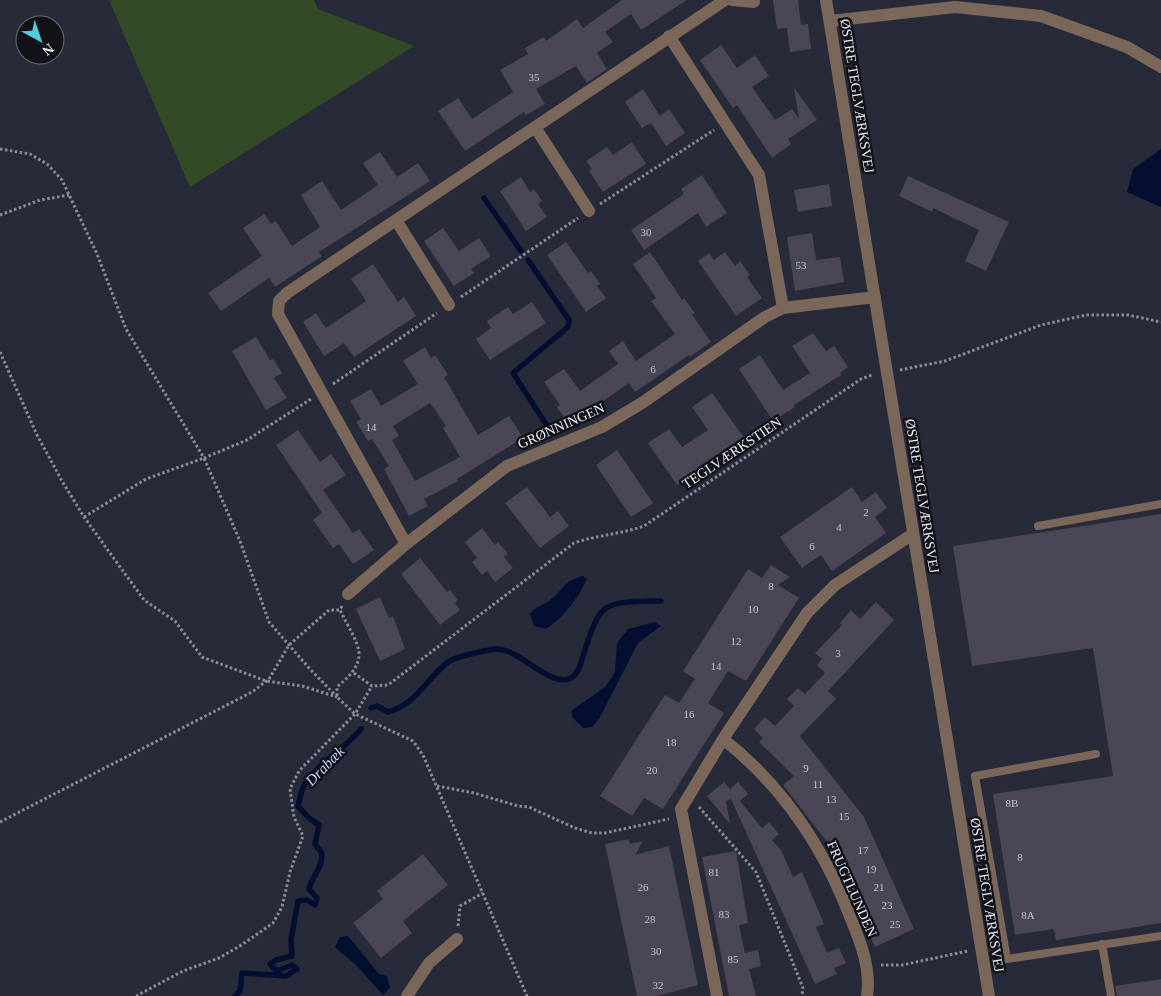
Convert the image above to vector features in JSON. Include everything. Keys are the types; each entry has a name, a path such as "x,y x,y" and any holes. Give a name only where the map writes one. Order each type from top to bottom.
{"street":[{"path":"406,544 278,314 278,301 287,293 669,36 726,0"},
{"path":"732,0 754,2"},
{"name":"ØSTRE TEGLVÆRKSVEJ","path":"826,0 988,996"},
{"path":"830,21 955,7 1041,16 1127,47 1161,67"},
{"path":"669,36 760,175 783,308"},
{"path":"535,127 589,211"},
{"path":"396,220 449,305"},
{"name":"GRØNNINGEN","path":"348,594 406,544 507,466 602,426 642,403 765,317 783,308 875,297"},
{"path":"717,996 681,809 723,739 807,613 834,585 913,534"},
{"name":"FRUGTLUNDEN","path":"723,739 750,760 789,806 820,849 864,951 867,996"},
{"path":"407,996 429,963 457,939"}],"lane":[{"path":"1038,526 1161,504"},
{"path":"1096,754 976,776 1007,959 1161,936"},
{"path":"1102,944 1111,996"}],"path":[{"path":"84,518 146,479 248,440 589,211 725,123"},
{"path":"0,149 21,151 47,164 62,180 97,254 126,329 204,458 233,525 269,622 337,697 355,714 413,741 424,755 527,996"},
{"path":"0,215 40,200 69,195"},
{"name":"TEGLVÆRKSTIEN","path":"372,686 388,685 397,680 574,542 595,536 624,534 644,526 861,379 945,361 1041,325 1086,315 1128,315 1161,322"},
{"path":"0,352 49,459 84,518 144,600 175,621 202,657 266,681 289,686 302,686 337,697"},
{"path":"340,610 348,594"},
{"path":"0,822 235,701 266,681 289,645 329,610 340,610"},
{"path":"337,697 337,687 354,673 360,660 359,650 340,610"},
{"path":"136,996 183,972 218,958 243,944 273,923 282,906 288,880 303,836 294,817 290,788 299,771 355,714 372,686 354,673"},
{"path":"437,786 529,807 575,828 592,832 605,833 650,824 682,814"},
{"path":"689,795 756,872 803,988 802,996"},
{"path":"457,939 460,906 483,893"},
{"path":"865,966 902,964 981,948"}],"green space":[{"path":"109,0 314,0 318,9 414,46 190,187"}],"water":[{"path":"1161,149 1161,207 1127,192 1133,169"},
{"path":"583,576 587,579 565,613 546,629 534,626 530,614 532,611 549,601 572,580"},
{"path":"655,622 661,626 638,643 599,719 592,727 583,728 573,718 571,711 605,687 615,672 617,643 628,629"},
{"path":"348,936 379,974 387,976 390,988 383,995 357,966 335,947 340,937"}],"building":[{"path":"622,0 687,0 641,30 631,14 605,32 613,42 597,53 607,69 587,83 576,66 536,89 545,104 526,115 524,112 465,151 438,111 458,98 472,119 513,92 500,70 528,54 525,48 544,37 546,41 577,19 583,28"},
{"path":"773,0 798,0 801,25 808,24 811,49 790,52 787,28 777,29"},
{"path":"721,45 737,68 755,55 769,76 752,87 775,120 792,109 799,119 794,87 817,120 788,139 791,144 772,158 737,105 733,108 700,60"},
{"path":"643,89 660,116 669,109 685,133 666,146 651,123 642,128 625,102"},
{"path":"632,142 646,164 603,192 589,171 592,169 586,161 607,147 613,155"},
{"path":"380,152 397,177 418,163 430,181 319,252 322,256 275,287 269,278 221,311 208,293 262,256 243,228 264,214 271,224 276,221 292,246 320,227 301,195 322,181 341,210 378,185 363,163"},
{"path":"702,175 727,213 706,227 698,213 644,250 631,230 684,194 681,189"},
{"path":"908,176 1009,222 986,271 965,261 979,230 933,208 932,212 899,196"},
{"path":"521,177 530,192 534,189 542,201 538,204 547,217 526,231 500,191"},
{"path":"829,184 832,206 798,212 794,190"},
{"path":"443,228 459,251 479,238 491,256 471,269 474,273 454,286 424,241"},
{"path":"812,233 816,260 840,257 844,282 795,291 787,237"},
{"path":"566,242 588,273 591,271 600,284 597,286 606,298 586,312 547,255"},
{"path":"650,252 682,300 684,298 695,313 692,315 711,342 635,392 629,383 569,425 557,407 560,405 544,382 564,369 580,391 618,364 609,351 623,341 636,361 675,334 651,301 656,298 633,264"},
{"path":"725,252 735,266 740,261 750,275 747,277 762,298 736,316 698,261 709,253 714,260"},
{"path":"373,264 398,302 404,297 416,316 354,357 344,343 324,356 303,322 316,313 326,328 366,301 351,279"},
{"path":"532,302 546,323 490,360 476,339 491,328 487,321 508,307 513,314"},
{"path":"813,333 826,351 834,346 848,367 840,373 841,375 773,421 739,369 760,355 783,390 810,373 792,346"},
{"path":"256,337 270,360 273,359 282,373 274,378 287,398 266,410 232,351"},
{"path":"425,347 431,358 435,355 448,375 444,377 478,435 509,416 523,438 457,479 458,481 424,499 428,506 409,516 384,469 389,466 372,439 368,441 356,422 361,419 350,401 371,389 381,406 418,384 403,361","holes":["430,403 446,426 443,428 460,457 415,481 392,440 399,436 393,426"]},
{"path":"712,393 745,439 725,454 723,451 677,485 648,443 669,429 682,447 708,430 692,407"},
{"path":"298,430 320,462 331,454 346,475 323,490 353,533 359,529 374,550 353,564 339,544 333,548 313,520 322,513 276,445"},
{"path":"617,450 653,503 631,517 596,465"},
{"path":"527,487 550,517 558,511 569,526 540,548 505,503"},
{"path":"852,487 862,502 876,492 887,508 875,517 886,533 832,571 821,555 802,568 780,537"},
{"path":"1161,514 1161,923 1056,940 1054,929 1015,935 993,794 1113,776 1093,648 972,666 953,546"},
{"path":"482,528 495,545 498,542 508,554 504,557 513,568 495,582 487,571 482,575 472,562 477,558 465,542"},
{"path":"420,558 447,592 450,590 458,600 455,603 460,610 440,625 401,574"},
{"path":"771,565 790,577 778,585 799,598 746,681 728,671 708,703 724,713 663,809 644,798 632,816 600,796 665,695 679,703 695,679 683,671 748,569 762,578"},
{"path":"380,597 389,618 393,616 405,649 380,661 356,609"},
{"path":"876,602 894,620 828,691 836,699 800,736 864,817 914,929 875,947 837,861 841,860 783,785 794,776 759,742 763,738 754,729 765,717 775,726 794,706 787,699 798,688 805,694 825,673 817,665 822,659 815,653 842,625 840,623 851,610 860,619"},
{"path":"724,782 730,789 738,782 748,794 740,801 762,828 769,822 779,834 772,840 781,850 793,877 802,872 824,924 816,927 827,953 839,948 846,963 834,968 837,974 815,984 731,799 726,801 730,824 707,796"},
{"path":"629,839 630,844 643,841 635,855 669,846 698,985 657,996 637,996 605,844"},
{"path":"736,851 748,923 739,925 745,953 758,950 761,966 749,969 756,996 729,996 702,857"},
{"path":"423,854 448,885 403,921 412,933 381,958 353,923 383,899 377,891"},
{"path":"1161,979 1161,996 1117,996 1115,986"}],"waterway":[{"path":"484,198 521,251"},
{"path":"528,260 569,320 568,327 513,373 549,429"},
{"name":"Drabæk","path":"371,708 377,706 388,712 398,708 414,697 451,660 496,649 505,650 554,678 563,680 571,678 578,670 594,626 599,615 605,609 614,604 625,602 661,601"},
{"name":"Drabæk","path":"235,996 240,991 242,973 286,976 297,969 292,965 277,971 270,964 276,960 292,956 291,940 298,901 307,900 315,905 317,898 309,889 322,859 322,853 315,844 319,825 309,818 298,806 304,786 311,776 361,729"}]}
